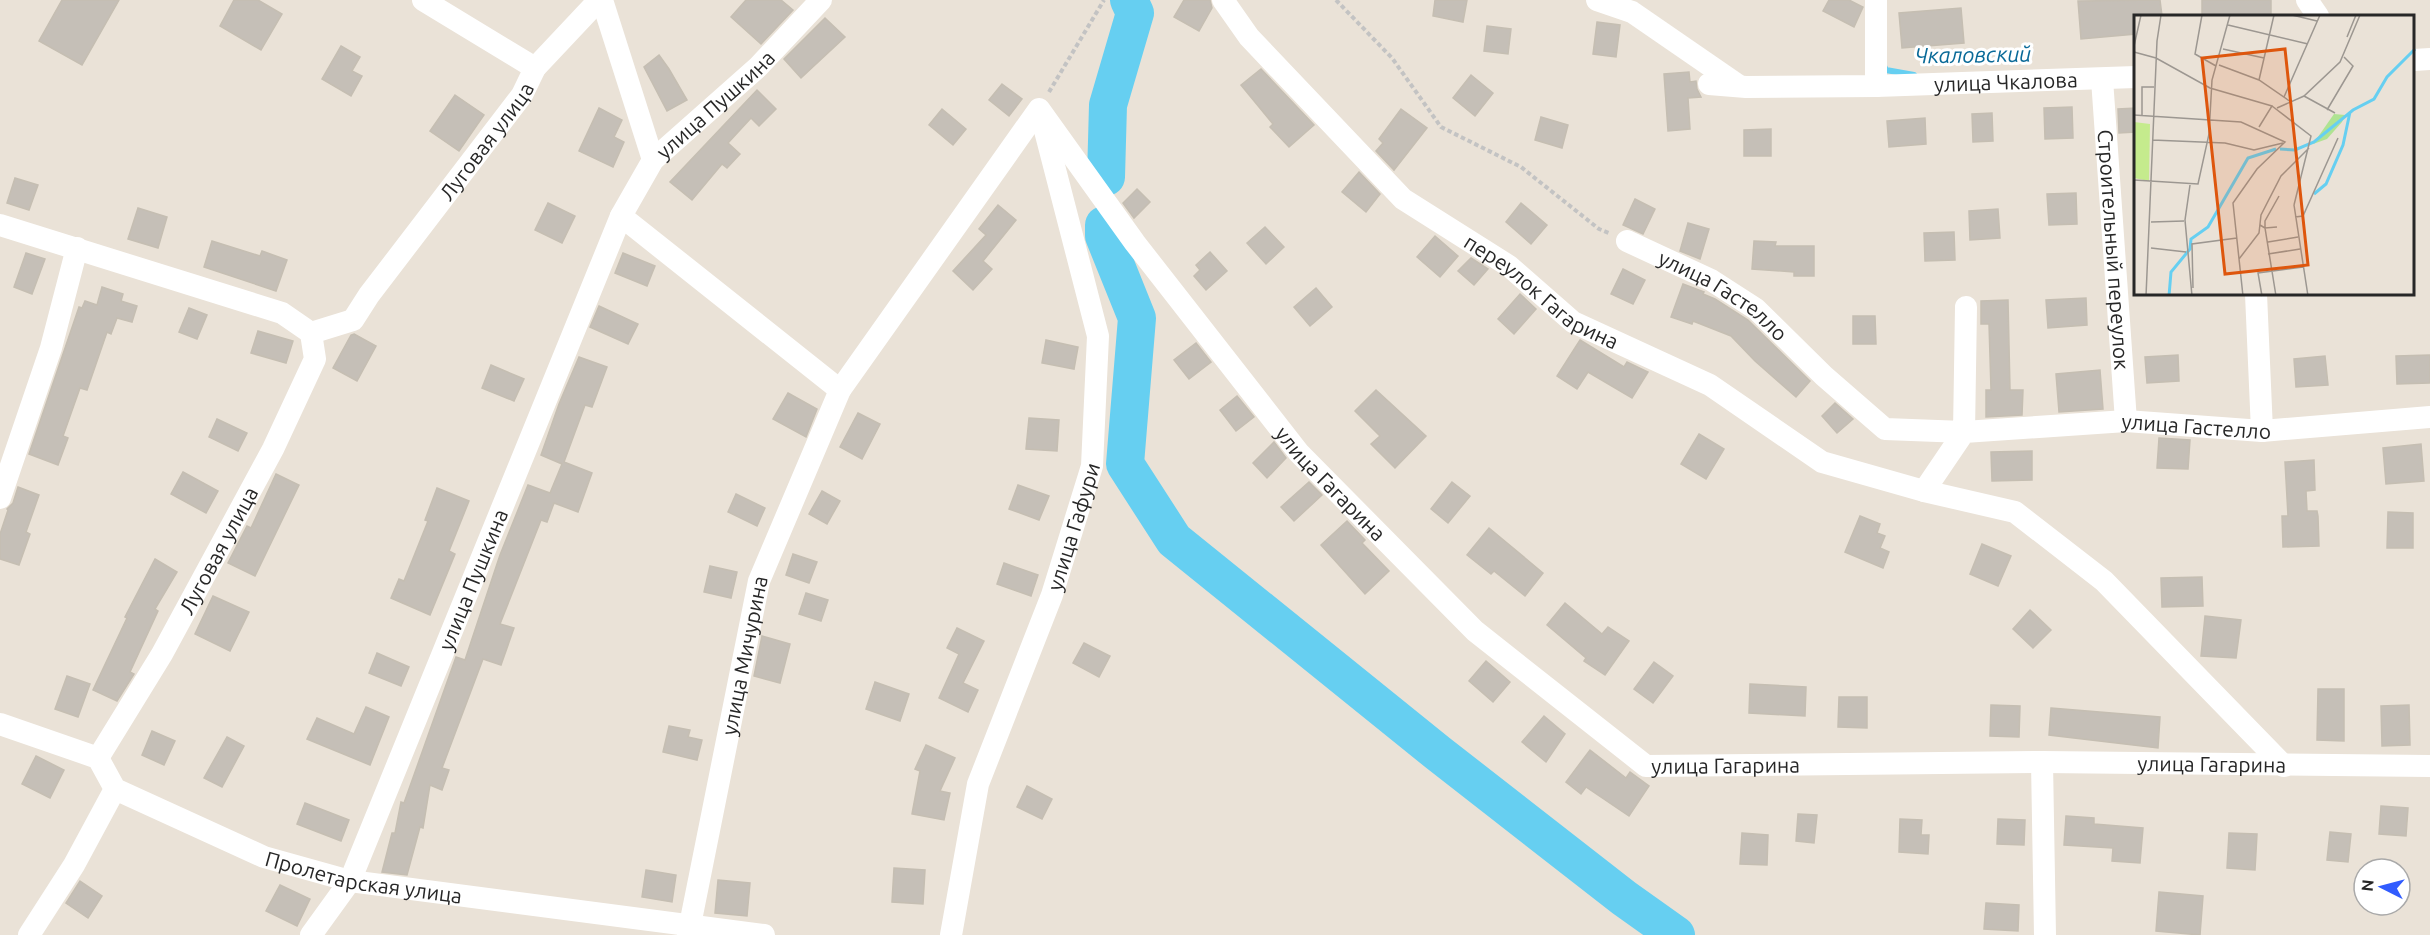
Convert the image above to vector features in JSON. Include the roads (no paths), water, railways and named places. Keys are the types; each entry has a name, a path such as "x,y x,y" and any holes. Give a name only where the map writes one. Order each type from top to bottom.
{"street":[{"path":"423,0 535,68"},
{"path":"601,0 653,160"},
{"name":"Луговая улица","path":"98,758 162,654 273,449 315,359 311,333 354,320 369,295 522,95 535,68 601,0"},
{"name":"улица Пушкина","path":"311,935 350,881 621,216 653,160 758,67 821,0"},
{"name":"переулок Гагарина","path":"1223,0 1249,37 1403,199 1509,266 1573,322 1710,385 1822,462 1924,491 2015,512 2104,581 2284,766"},
{"path":"1597,0 1632,12 1740,86"},
{"path":"1876,0 1876,86"},
{"path":"2307,0 2317,15"},
{"path":"2415,60 2430,59"},
{"name":"улица Чкалова","path":"1709,84 1876,86 2134,77"},
{"name":"Строительный переулок","path":"2102,79 2126,421"},
{"name":"улица Гагарина","path":"1039,109 1135,243 1299,453 1475,630 1646,766 2042,762 2430,766"},
{"name":"улица Мичурина","path":"689,930 759,581 840,390 1039,109"},
{"name":"улица Гафури","path":"951,935 978,784 1052,595 1092,466 1098,336 1039,109"},
{"path":"621,216 840,390"},
{"path":"0,225 282,313 311,333"},
{"name":"улица Гастелло","path":"1627,242 1711,280 1756,309 1824,376 1884,429 1964,432 2126,421 2262,431 2430,417"},
{"path":"0,498 51,348 77,249"},
{"path":"2256,296 2262,431"},
{"path":"1924,491 1964,432 1966,307"},
{"path":"0,724 98,758 115,789 74,866 29,935"},
{"path":"2042,762 2044,935"},
{"name":"Пролетарская улица","path":"115,789 264,857 350,881 689,930 764,935"}],"waterway":[{"path":"1106,177 1108,105 1135,13 1129,0"},
{"name":"Чкаловский","path":"1883,64 1886,70 1914,75"},
{"path":"1104,225 1104,236 1137,318 1125,464 1174,540 1438,753 1624,898 1676,935"}]}
